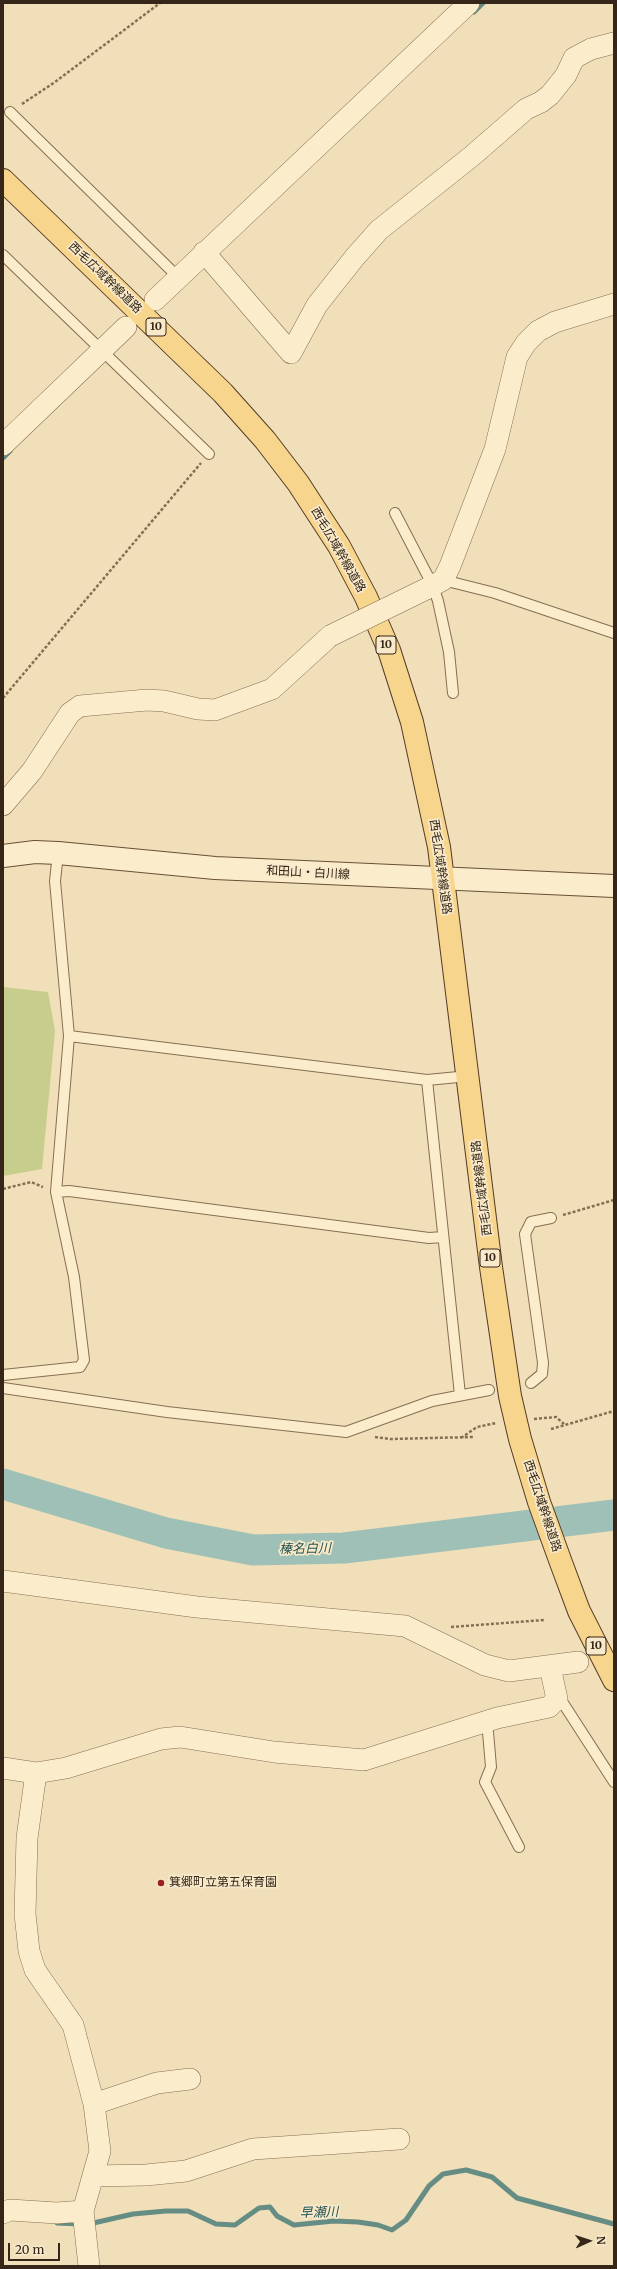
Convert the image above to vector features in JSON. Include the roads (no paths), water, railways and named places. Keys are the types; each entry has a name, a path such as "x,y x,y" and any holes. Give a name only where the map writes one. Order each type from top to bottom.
{"main road":[{"name":"西毛広域幹線道路","path":"3,180 223,393 265,440 293,477 339,546 366,596 389,650 412,722 429,792 469,1076 502,1346 510,1396 520,1439 539,1502 579,1611 614,1680"}],"street":[{"path":"154,300 469,3"},
{"path":"205,253 291,353 317,305 355,257 380,230 472,156 526,109 541,102 550,95 566,75 574,58 591,48 614,43"},
{"path":"3,805 32,771 70,713 80,706 146,700 164,701 198,709 215,710 272,689 330,636 434,585 450,566 495,449 517,357 526,343 538,331 555,322 614,304"},
{"path":"3,445 126,327"},
{"name":"和田山・白川線","path":"3,856 36,852 58,853 215,868 410,878 442,877 476,881 614,886"},
{"path":"3,1581 197,1607 405,1626 485,1665 509,1671 550,1667 578,1662"},
{"path":"3,1768 36,1773 66,1768 160,1739 180,1737 274,1752 364,1760 485,1722 549,1707 557,1699 550,1667"},
{"path":"36,1773 27,1838 25,1914 29,1951 35,1970 73,2025 94,2104 100,2151 84,2220 88,2266"},
{"path":"94,2104 157,2083 190,2079"},
{"path":"94,2176 146,2175 186,2171 253,2149 399,2139"},
{"path":"6,2211 58,2213 84,2220"}],"lane":[{"path":"10,112 179,278"},
{"path":"3,255 118,364 209,454"},
{"path":"395,513 434,585 443,620 453,693"},
{"path":"434,585 496,594 614,633"},
{"path":"3,1375 80,1367 84,1360 74,1278 56,1192 69,1036 54,881 58,853"},
{"path":"69,1036 427,1080 469,1076"},
{"path":"427,1080 460,1396"},
{"path":"56,1192 69,1191 429,1238 443,1237"},
{"path":"531,1383 542,1374 543,1363 525,1234 531,1222 551,1218"},
{"path":"3,1388 167,1412 346,1432 432,1401 489,1390"},
{"path":"557,1699 563,1703 614,1782"},
{"path":"485,1722 488,1732 491,1767 485,1782 519,1847"}],"waterway":[{"path":"474,12 483,3"},
{"path":"3,458 10,451"},
{"name":"榛名白川","path":"3,1484 166,1533 253,1550 344,1548 614,1515"},
{"name":"早瀬川","path":"89,2224 133,2214 188,2211 216,2224 235,2225 259,2208 270,2207 277,2216 294,2225 334,2221 358,2222 378,2225 392,2230 406,2220 429,2186 443,2174 466,2170 492,2177 517,2198 614,2224"},
{"name":"早瀬川","path":"57,2223 81,2224"}],"place":[{"name":"箕郷町立第五保育園","path":"161,1883"}]}
